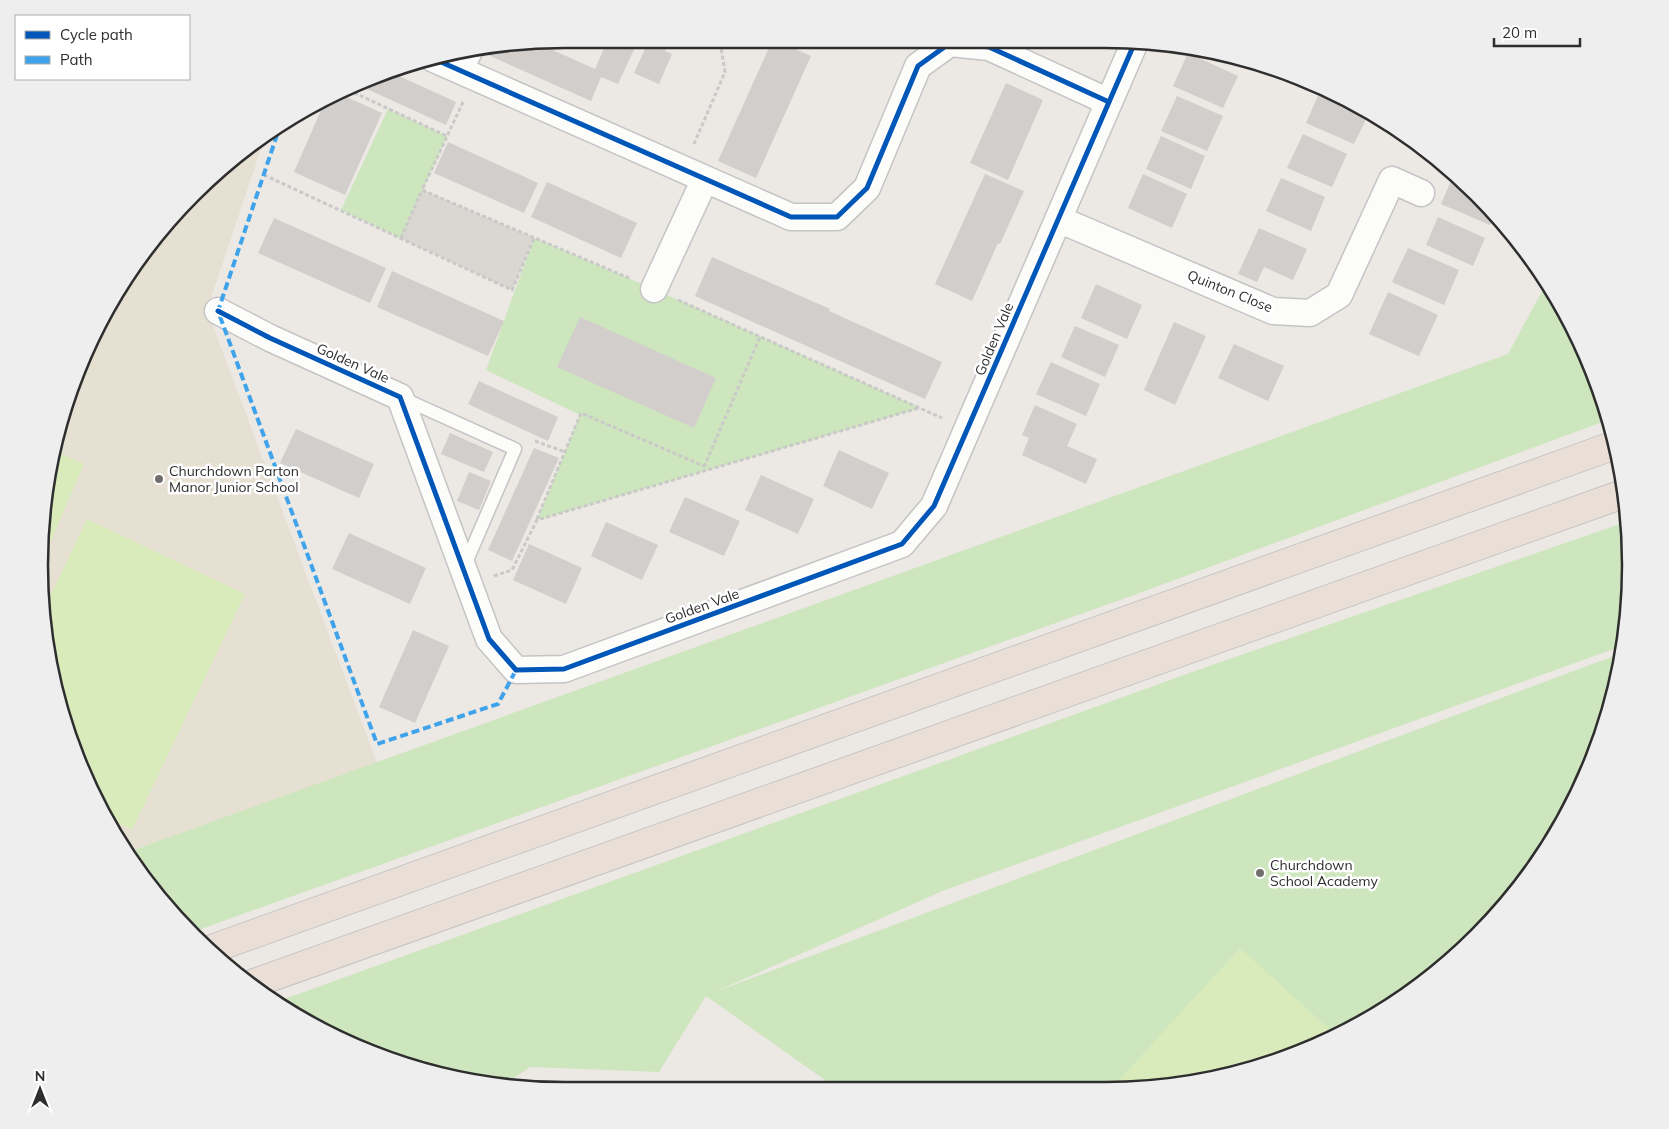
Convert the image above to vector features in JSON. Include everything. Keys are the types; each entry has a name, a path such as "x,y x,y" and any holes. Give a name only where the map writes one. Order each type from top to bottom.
{"highway":[{"path":"217,947 1608,448"},
{"path":"259,981 1617,496"}],"street":[{"path":"465,60 694,174 791,217 837,217 867,188 918,66 943,48"},
{"path":"991,48 1109,102"},
{"name":"Golden Vale","path":"218,311 270,338 400,397 489,638 516,670 564,669 902,544 934,506 1132,49"},
{"path":"654,289 694,174"},
{"name":"Quinton Close","path":"1058,219 1273,311 1310,313 1339,295 1392,180 1421,193"}],"lane":[{"name":"Golden Vale","path":"400,397 515,450"},
{"path":"466,576 515,450"}],"path":[{"path":"694,174 725,72 721,48"},
{"path":"354,93 447,136"},
{"path":"264,175 512,290 534,238"},
{"path":"401,238 422,190"},
{"path":"702,472 760,337"},
{"path":"536,520 920,408"},
{"path":"466,576 512,570 536,520 581,413 704,466"},
{"path":"515,450 534,441 565,452"}],"shaded area":[{"name":"Churchdown Parton Manor Junior School","path":"262,145 207,310 377,763 134,850 101,793 87,762 75,731 57,665 49,598 48,564 52,497 65,431 87,367 117,306 154,250 199,199"},
{"path":"422,190 534,238 512,290 401,238"}],"green space":[{"path":"388,109 447,136 401,238 341,210"},
{"path":"534,238 654,289 920,408 537,520 580,415 486,370"},
{"path":"1542,291 1568,336 1582,367 1601,422 1134,595 199,930 154,879 134,850 1508,354"},
{"path":"60,453 84,464 49,547 52,497"},
{"path":"87,519 245,594 132,830 117,822 101,793 75,731 57,665 49,599"},
{"path":"1619,524 1622,564 1614,649 945,890 717,991 1613,656 1594,731 1568,793 1534,852 1493,905 1445,953 1392,994 1333,1028 1271,1054 1205,1072 1138,1080 1104,1082 828,1082 706,996 659,1072 530,1067 513,1078 464,1072 398,1054 336,1028 285,999 1209,666"},
{"path":"1240,948 1330,1029 1271,1054 1238,1064 1172,1077 1118,1081"}],"building":[{"path":"549,48 595,69 604,48 635,48 618,84 601,77 591,101 488,55 497,52"},
{"path":"646,48 666,48 665,51 672,54 659,84 634,73"},
{"path":"769,48 793,48 811,56 756,178 718,161"},
{"path":"1187,54 1238,76 1223,108 1173,86"},
{"path":"1223,61 1237,65 1236,67"},
{"path":"397,75 456,102 446,125 365,88"},
{"path":"1006,83 1043,100 1008,180 970,163"},
{"path":"1319,94 1366,119 1354,144 1306,123"},
{"path":"1177,96 1223,116 1207,151 1161,131"},
{"path":"346,97 382,113 345,195 294,172 322,109"},
{"path":"1303,134 1347,154 1332,187 1287,168"},
{"path":"1161,136 1205,156 1191,189 1146,169"},
{"path":"448,142 538,183 524,213 434,173"},
{"path":"985,174 1024,191 972,301 935,284"},
{"path":"1143,174 1187,194 1172,228 1128,208"},
{"path":"1281,178 1325,197 1311,231 1266,211"},
{"path":"1451,181 1491,222 1490,225 1441,204"},
{"path":"547,182 637,223 621,258 531,217"},
{"path":"1438,217 1485,238 1473,266 1426,245"},
{"path":"274,218 386,268 370,303 258,253"},
{"path":"1259,228 1307,249 1293,280 1264,267 1257,282 1238,274"},
{"path":"1408,248 1459,270 1444,305 1392,282"},
{"path":"712,257 830,309 829,311 942,362 925,399 695,296"},
{"path":"392,271 504,321 488,356 377,307"},
{"path":"1096,284 1142,305 1127,339 1081,318"},
{"path":"1388,292 1438,315 1419,356 1369,334"},
{"path":"580,317 716,378 694,428 557,367"},
{"path":"1174,322 1206,336 1175,405 1144,390"},
{"path":"1075,326 1119,345 1105,377 1061,357"},
{"path":"1234,344 1284,366 1268,401 1218,378"},
{"path":"1051,362 1100,384 1086,416 1036,394"},
{"path":"479,381 558,417 548,441 468,404"},
{"path":"1035,405 1077,424 1067,446 1097,459 1086,484 1022,455 1029,438 1022,435"},
{"path":"296,429 374,464 359,498 280,463"},
{"path":"450,433 493,452 484,472 441,454"},
{"path":"534,448 559,458 512,561 488,550"},
{"path":"839,450 889,473 872,509 823,486"},
{"path":"469,472 491,481 479,510 457,501"},
{"path":"761,475 814,499 798,534 745,510"},
{"path":"685,497 740,521 724,556 669,532"},
{"path":"606,522 658,545 642,580 591,556"},
{"path":"349,533 426,568 410,604 332,569"},
{"path":"529,544 582,568 566,604 513,580"},
{"path":"413,630 449,646 415,723 379,707"}],"marked path":[{"path":"277,135 218,311 377,744 498,704 516,670"}],"cycle path":[{"path":"442,62 791,217 837,217 867,188 918,66 943,48"},
{"path":"991,48 1109,102"},
{"path":"218,311 270,338 400,397 489,639 516,670 564,669 902,544 934,506 1132,49"}],"place":[{"name":"Churchdown Parton Manor Junior School","path":"159,479"},
{"name":"Churchdown School Academy","path":"1260,873"}]}
